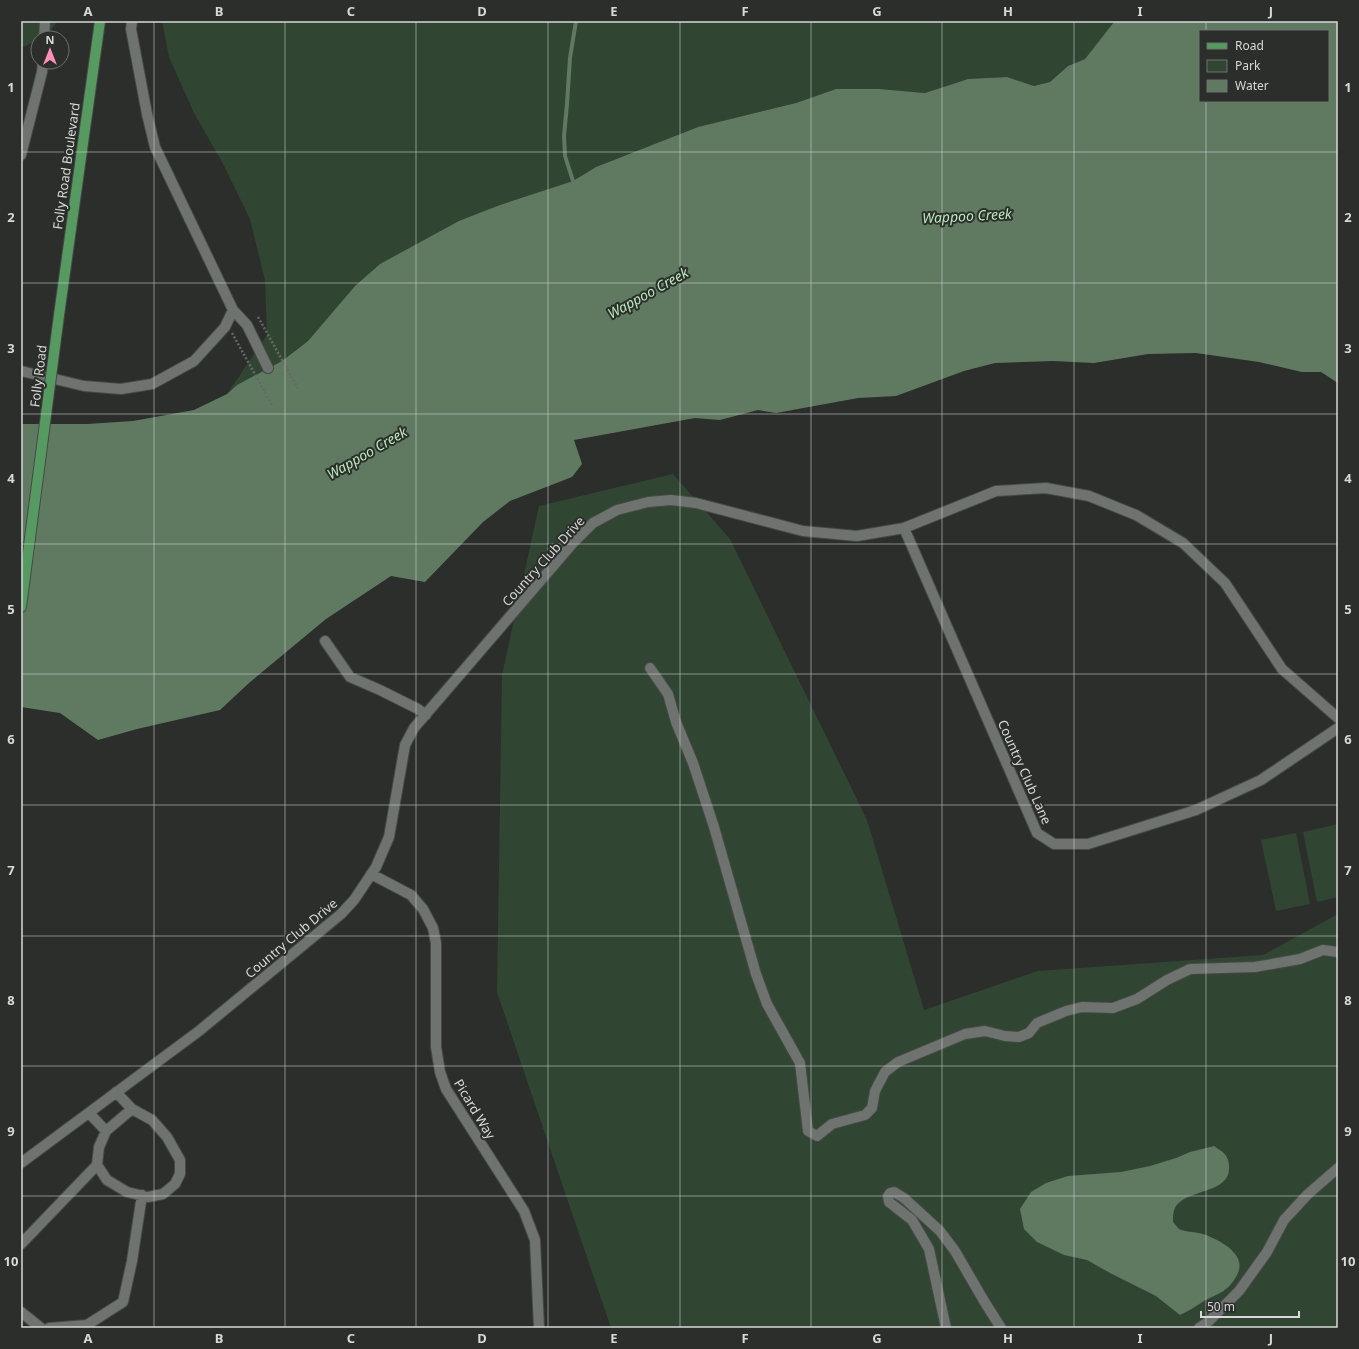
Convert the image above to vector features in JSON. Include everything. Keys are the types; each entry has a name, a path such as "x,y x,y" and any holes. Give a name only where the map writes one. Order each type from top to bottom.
{"main road":[{"name":"Folly Road Boulevard","path":"59,316 100,21"},
{"name":"Folly Road","path":"21,607 59,316"}],"street":[{"path":"132,21 131,29 137,64 155,147 233,310 247,325 268,368"},
{"path":"21,155 42,70"},
{"path":"21,371 84,386 121,389 152,384 194,361 225,327 233,310"},
{"name":"Country Club Drive","path":"21,1163 199,1031 341,914 354,900 376,866 389,838 405,745 414,728 573,543 593,523 617,510 648,502 672,500 696,503 804,531 857,536 904,528 996,491 1046,488 1089,496 1136,515 1183,543 1225,583 1282,669 1338,718"},
{"name":"Country Club Lane","path":"904,528 1037,833 1054,844 1088,844 1196,810 1261,780 1338,728"},
{"path":"325,641 350,677 418,709 426,715"},
{"path":"650,668 668,694 676,722 693,763 714,827 756,974 767,1004 800,1063 808,1131 817,1136 832,1124 865,1115 872,1108 875,1091 885,1072 898,1062 965,1034 986,1031 1005,1036 1019,1037 1029,1033 1037,1023 1066,1011 1082,1007 1114,1008 1137,999 1167,980 1190,969 1255,967 1300,960 1323,950 1338,952"},
{"name":"Picard Way","path":"371,874 411,895 423,909 433,928 436,943 436,1048 440,1072 446,1090 524,1211 535,1240 539,1328"},
{"path":"116,1092 132,1109 152,1120 167,1137 180,1160 180,1174 175,1184 163,1194 142,1196 127,1192 106,1180 97,1165 99,1147 106,1131 132,1109"},
{"path":"89,1113 106,1131"},
{"path":"21,1244 97,1165"},
{"path":"1199,1328 1208,1322 1239,1291 1267,1252 1284,1220 1308,1194 1338,1168"},
{"path":"946,1328 929,1249 912,1220 889,1202 888,1196 890,1193 894,1192 904,1198 940,1231 1002,1328"},
{"path":"50,1328 87,1326 123,1302 132,1261 142,1196"},
{"path":"21,1312 41,1328"}],"path":[{"path":"258,317 299,390"},
{"path":"231,331 272,404"}],"green space":[{"path":"21,21 58,21 51,30 30,30 30,44 21,48"},
{"path":"162,21 1125,21 1114,22 1085,59 1068,66 1050,82 1034,86 1007,77 968,79 925,93 879,89 836,89 796,103 698,127 596,167 573,181 500,205 380,264 355,286 308,341 282,361 237,385 227,394 267,335 265,280 250,219 222,162 194,113 169,57"},
{"path":"673,474 730,539 867,820 924,1010 1038,971 1263,955 1338,914 1338,1328 611,1328 497,992 502,675 539,506"},
{"path":"1338,824 1338,897 1317,902 1303,832"},
{"path":"1296,833 1310,904 1276,911 1261,840"}],"water":[{"name":"Wappoo Creek","path":"1338,21 1338,383 1321,372 1302,372 1259,362 1196,353 1148,354 1094,363 1053,361 995,363 964,371 896,396 858,398 776,413 758,410 720,420 695,418 574,440 582,464 572,477 510,501 483,522 425,582 391,576 326,619 249,683 220,710 137,729 98,740 60,713 21,707 21,424 87,424 133,421 194,410 227,394 237,385 282,361 308,341 355,286 380,264 459,221 500,205 573,181 596,167 698,127 796,103 836,89 879,89 925,93 968,79 1007,77 1034,86 1050,82 1068,66 1085,59 1114,22"},
{"path":"1214,1146 1223,1152 1227,1157 1229,1163 1228,1175 1224,1181 1218,1185 1186,1198 1178,1204 1174,1211 1173,1222 1179,1229 1206,1235 1225,1245 1236,1255 1239,1261 1239,1268 1234,1281 1227,1289 1180,1315 1156,1296 1087,1260 1064,1255 1037,1242 1024,1229 1020,1209 1031,1192 1046,1183 1068,1176 1121,1172 1150,1166 1190,1152"}],"waterway":[{"path":"573,181 565,156 564,136 570,58 576,21"}]}
